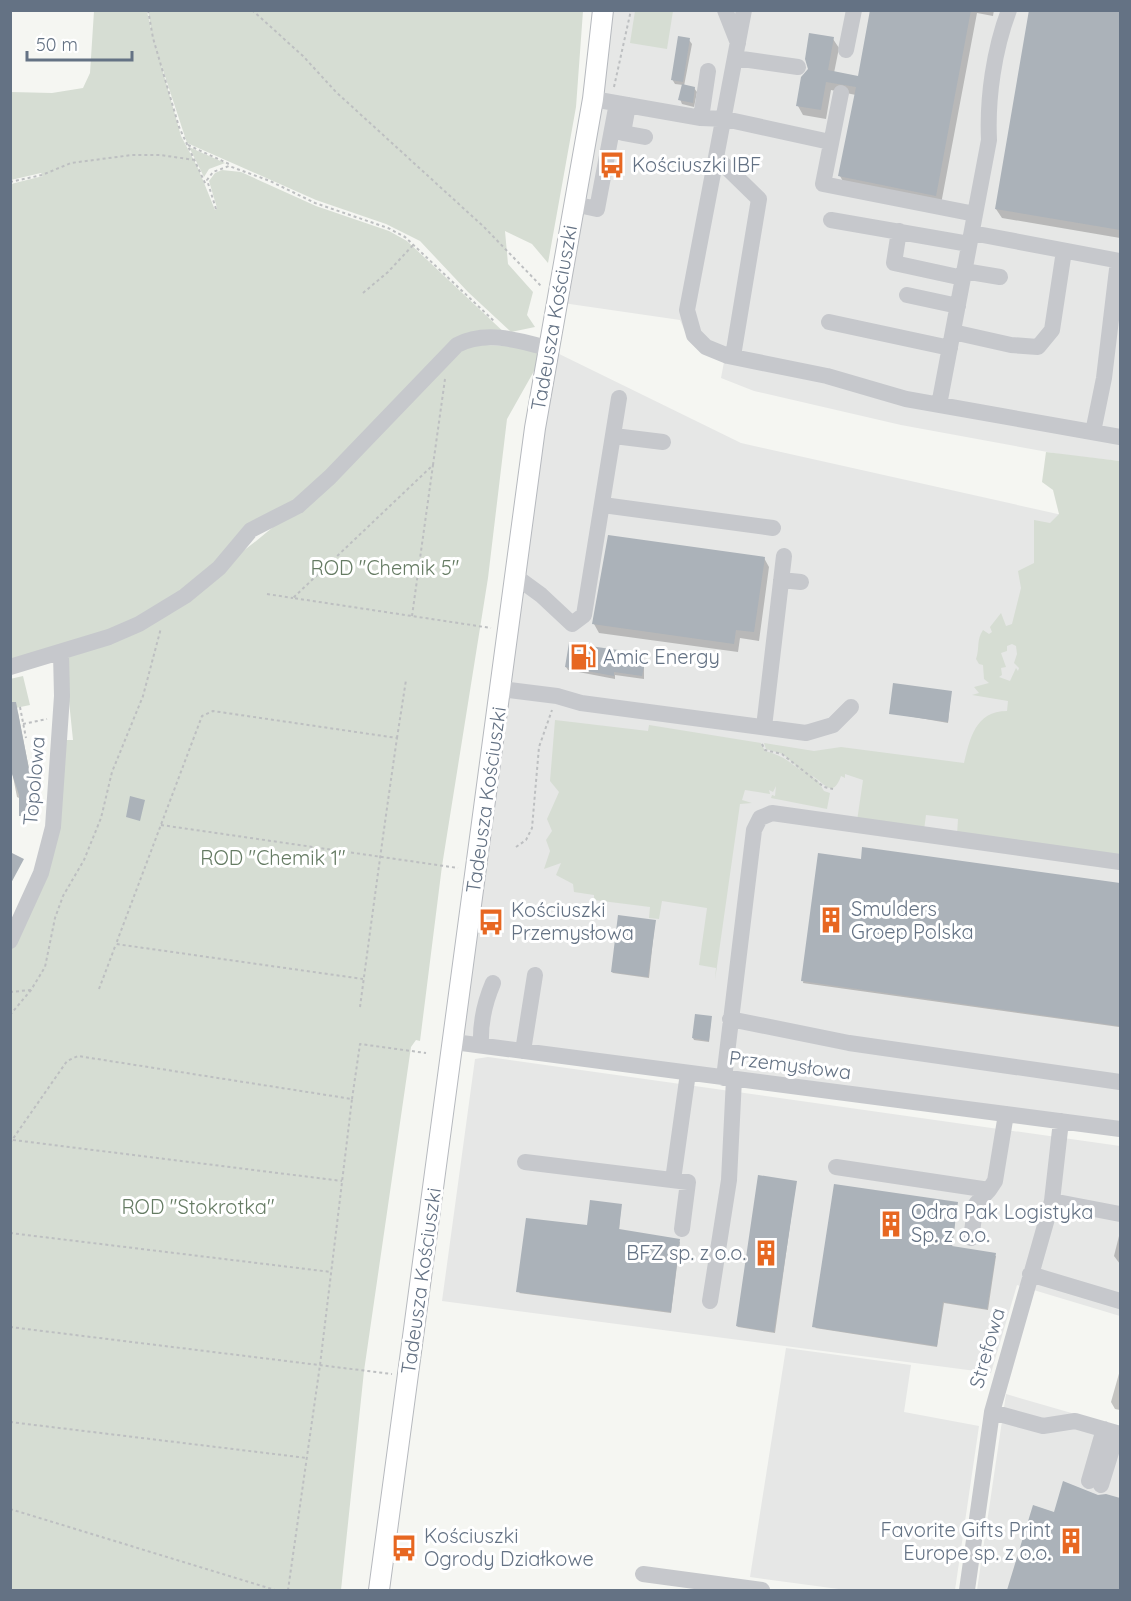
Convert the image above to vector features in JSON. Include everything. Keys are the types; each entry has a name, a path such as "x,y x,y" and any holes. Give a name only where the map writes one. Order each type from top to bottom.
{"main road":[{"name":"Tadeusza Kościuszki","path":"379,1590 547,348 574,204 611,102 603,10"}],"street":[{"path":"744,10 687,310 694,335 706,347 733,356 827,376 906,399 1120,437"},
{"path":"846,50 854,10"},
{"path":"939,405 989,140 988,115 999,46 1009,10"},
{"path":"725,11 736,51"},
{"path":"736,51 798,67"},
{"path":"701,118 708,71"},
{"path":"841,93 830,142 824,184 975,214"},
{"path":"611,102 701,118 725,119 830,142"},
{"path":"611,102 623,133 645,137"},
{"path":"716,157 759,199 733,356"},
{"path":"831,220 899,231 1064,251 1119,261 1104,378 1093,432"},
{"path":"899,231 894,263 1000,277"},
{"path":"829,322 951,340 1038,347 1052,330 1064,251"},
{"path":"907,295 958,306"},
{"path":"10,667 61,653 139,624 168,608 219,568 251,530 288,512 314,492 380,428 457,345 472,339 492,338 525,341 547,348"},
{"path":"515,576 541,595 572,624 584,615 619,398"},
{"path":"614,436 663,442"},
{"path":"603,505 773,528"},
{"path":"764,727 784,556"},
{"path":"782,580 801,582"},
{"name":"Topolowa","path":"10,941 41,873 53,827 62,696 61,653"},
{"path":"501,689 557,696 581,703 806,732 833,725 851,707"},
{"path":"710,1301 729,1180 730,1019 754,830 760,818 772,813 1120,862"},
{"path":"523,1051 535,975"},
{"path":"481,1045 480,1026 485,1001 493,983"},
{"path":"730,1019 860,1045 1120,1082"},
{"name":"Przemysłowa","path":"454,1042 1120,1129"},
{"path":"673,1180 688,1073"},
{"path":"971,1238 976,1204 995,1181 1006,1114"},
{"name":"Strefowa","path":"967,1590 992,1412 1052,1202 1061,1121"},
{"path":"525,1162 688,1182 682,1229"},
{"path":"836,1167 989,1190"},
{"path":"1052,1202 1120,1214"},
{"path":"1030,1274 1120,1301"},
{"path":"992,1412 1043,1426 1075,1421 1114,1432 1095,1483"},
{"path":"643,1574 762,1590"}],"path":[{"path":"148,10 153,38 179,127 216,209"},
{"path":"252,10 303,56 336,92 484,226 556,302"},
{"path":"611,102 631,10"},
{"path":"187,144 315,203 388,228 414,244 499,326"},
{"path":"10,182 42,175 71,163 132,155 160,155 195,160"},
{"path":"209,190 207,180 213,172 225,166 239,168"},
{"path":"363,292 388,272 414,244"},
{"path":"412,616 447,370"},
{"path":"293,598 433,465"},
{"path":"267,594 509,631"},
{"path":"10,1015 32,990 45,967 55,918 63,896 84,860 101,818 112,772 143,696 168,608"},
{"path":"360,1006 406,680"},
{"path":"516,847 530,835 539,747 557,696"},
{"path":"20,707 26,738"},
{"path":"99,988 202,716 213,711 397,738"},
{"path":"23,724 45,719"},
{"path":"764,727 762,745 765,750 780,753 825,788 832,789"},
{"path":"161,825 477,871"},
{"path":"116,944 363,979"},
{"path":"10,992 32,990"},
{"path":"288,1590 321,1365 360,1044 426,1053"},
{"path":"342,1181 12,1142 67,1061 78,1056 352,1100"},
{"path":"10,1233 331,1272"},
{"path":"10,1327 408,1376"},
{"path":"10,1422 307,1458"},
{"path":"10,1509 275,1590"}],"shaded area":[{"path":"603,11 1120,11 1120,461 1064,455 901,425 754,391 721,378 724,362 687,336 680,320 556,302"},
{"path":"547,348 741,443 1120,528 1120,1129 454,1042"},
{"path":"488,1057 1120,1146 1120,1316 1017,1285 991,1373 442,1301 475,1059"},
{"path":"786,1348 911,1365 904,1412 979,1426 955,1590 846,1590 750,1577"},
{"path":"1006,1394 1120,1427 1120,1590 977,1590"}],"green space":[{"path":"94,11 147,11 152,34 148,11 583,11 576,107 548,263 532,244 505,231 508,264 533,292 527,315 535,327 511,332 468,292 420,241 386,224 316,200 187,143 160,61 181,136 198,168 215,210 217,208 209,181 215,173 222,170 241,172 316,206 389,231 407,241 508,336 475,334 326,477 143,620 11,662 11,184 43,176 41,173 11,180 11,92 52,93 83,88 90,73"},
{"path":"635,11 673,11 667,49 630,43"},
{"path":"189,147 225,163 209,169 204,177"},
{"path":"467,344 547,348 507,419 488,578 442,866 420,1041 416,1040 411,1047 364,1371 341,1590 11,1590 10,941 41,873 55,740 73,740 64,653 123,628 179,596 231,560 281,521 329,478"},
{"path":"1046,452 1120,461 1120,858 957,835 958,819 926,815 924,830 857,821 863,780 845,774 845,778 841,776 838,784 830,788 810,775 818,781 824,791 830,793 827,809 771,798 772,795 775,796 776,786 773,792 769,790 770,794 745,790 742,800 752,803 740,804 715,980 716,968 699,965 707,908 662,901 659,919 649,918 650,907 594,900 594,895 574,892 573,884 556,875 561,863 544,869 550,851 546,840 552,831 547,819 559,792 550,781 555,720 648,731 649,725 761,743 765,751 781,757 803,772 783,754 766,749 764,743 814,751 841,747 964,763 972,736 981,721 996,712 1007,711 1008,701 972,695 979,693 974,687 989,683 984,679 983,665 979,664 976,659 983,630 989,634 992,632 990,627 1001,613 1006,626 1012,624 1021,588 1018,571 1034,563 1034,520 1050,523 1059,514 1053,490 1042,482","holes":["1012,644 1016,646 1017,654 1014,663 1019,668 1018,671 1016,668 1010,681 999,677 1002,675 1001,668 1006,667 1001,653 1007,651 1007,646"]},
{"path":"23,676 30,705 11,709 10,679"}],"building":[{"path":"870,10 971,10 936,196 838,176 856,87 826,82 821,110 796,106 801,77 808,69 805,59 809,33 834,37 828,70 858,76"},
{"path":"1029,10 1120,10 1120,230 995,209"},
{"path":"678,36 690,38 683,82 671,80"},
{"path":"682,84 695,87 693,103 678,100"},
{"path":"608,535 765,557 754,632 736,630 734,644 592,624"},
{"path":"569,643 618,650 616,658 645,662 642,676 614,672 614,676 565,667"},
{"path":"893,683 952,691 948,722 889,714"},
{"path":"10,702 16,702 34,795 34,816 19,816 19,795 10,768"},
{"path":"130,796 145,800 140,821 126,817"},
{"path":"862,847 1120,883 1119,1026 801,981 818,853 861,859"},
{"path":"10,852 24,859 10,885"},
{"path":"618,915 656,920 648,977 611,972"},
{"path":"695,1014 712,1016 709,1041 692,1038"},
{"name":"BFZ sp. z o.o.","path":"758,1175 797,1181 774,1332 736,1326"},
{"path":"834,1184 958,1202 952,1246 996,1253 987,1309 943,1302 937,1346 812,1327"},
{"path":"590,1200 622,1204 619,1229 680,1239 671,1312 516,1292 526,1218 587,1225"},
{"name":"Favorite Gifts Print Europe sp. z o.o.","path":"1063,1481 1098,1495 1106,1494 1120,1498 1120,1590 1007,1590 1033,1505 1054,1512"}],"place":[{"name":"Kościuszki IBF","path":"612,165"},
{"name":"Amic Energy","path":"583,657"},
{"name":"Smulders Groep Polska","path":"831,920"},
{"name":"Kościuszki Przemysłowa","path":"491,922"},
{"name":"Odra Pak Logistyka Sp. z o.o.","path":"891,1224"},
{"name":"BFZ sp. z o.o.","path":"766,1253"},
{"name":"Favorite Gifts Print Europe sp. z o.o.","path":"1071,1541"},
{"name":"Kościuszki Ogrody Działkowe","path":"404,1548"}],"park label":[{"name":"ROD \"Chemik 5\"","path":"385,568"},
{"name":"ROD \"Chemik 1\"","path":"273,858"},
{"name":"ROD \"Stokrotka\"","path":"198,1207"}]}
